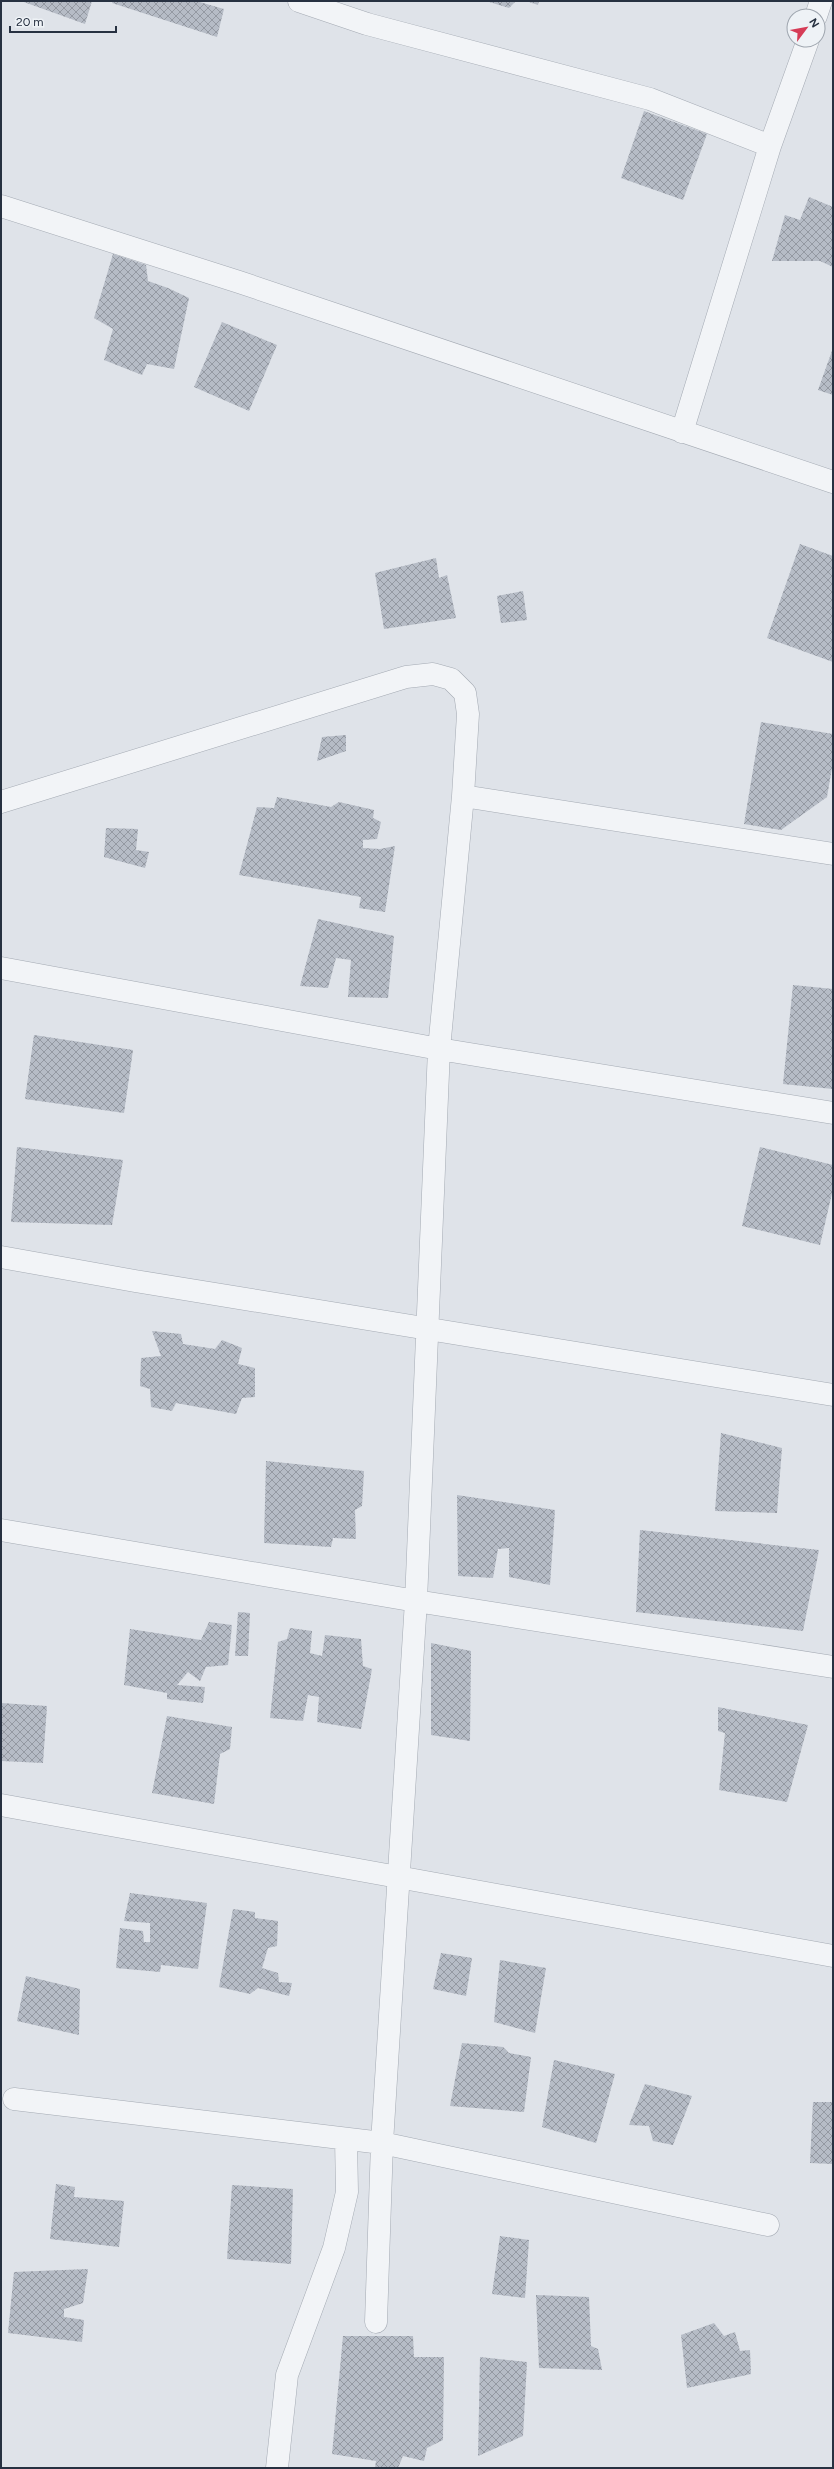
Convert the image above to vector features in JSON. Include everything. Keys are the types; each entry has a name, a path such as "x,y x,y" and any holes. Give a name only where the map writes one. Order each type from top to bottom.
{"street":[{"path":"299,1 367,24 650,99 770,146"},
{"path":"682,432 770,146 805,48"},
{"path":"1,206 246,285 833,482"},
{"path":"1,802 398,679 433,674 451,679 465,693 468,714 463,796 439,1049 426,1327 416,1601 382,2143 376,2322"},
{"path":"463,796 833,854"},
{"path":"1,968 439,1049 833,1113"},
{"path":"1,1257 143,1282 426,1327 833,1395"},
{"path":"1,1530 416,1601 833,1667"},
{"path":"1,1805 833,1956"},
{"path":"14,2099 382,2143 768,2224"},
{"path":"276,2468 287,2375 334,2248 347,2192 346,2139"}],"building":[{"path":"21,1 92,1 85,24"},
{"path":"113,1 196,1 224,9 217,37 112,3"},
{"path":"486,1 516,1 509,8"},
{"path":"526,1 539,1 538,5"},
{"path":"644,111 707,134 683,200 621,178"},
{"path":"809,197 833,207 833,267 820,261 772,261 785,215 800,220"},
{"path":"113,254 146,265 148,281 189,298 174,369 147,364 142,375 104,360 113,329 94,318"},
{"path":"222,322 277,345 249,411 194,387"},
{"path":"833,348 833,395 818,390"},
{"path":"800,544 833,556 833,662 767,638"},
{"path":"436,558 439,578 447,575 456,618 384,629 375,573"},
{"path":"523,591 527,620 501,623 497,596"},
{"path":"761,722 833,734 833,762 827,797 781,830 744,824"},
{"path":"346,735 346,751 317,761 322,737"},
{"path":"277,797 331,807 339,802 374,810 373,818 381,822 377,839 363,840 363,848 380,849 395,846 385,912 359,908 361,897 239,875 257,807 274,808"},
{"path":"106,828 138,829 136,850 149,852 145,868 104,857"},
{"path":"318,919 394,936 388,998 348,997 351,960 336,958 328,988 300,986"},
{"path":"793,985 833,989 833,1089 783,1084"},
{"path":"34,1035 133,1050 124,1113 25,1099"},
{"path":"17,1147 123,1160 112,1225 11,1222"},
{"path":"760,1147 833,1165 833,1189 820,1245 742,1226"},
{"path":"152,1331 181,1334 183,1344 215,1349 222,1340 242,1348 238,1364 255,1368 255,1397 242,1398 236,1414 176,1403 172,1411 151,1407 150,1389 140,1386 141,1358 161,1356"},
{"path":"721,1433 782,1448 777,1513 715,1511"},
{"path":"266,1461 364,1471 362,1506 355,1510 356,1539 333,1538 331,1547 264,1543"},
{"path":"457,1495 555,1510 550,1585 509,1577 509,1548 498,1549 493,1578 458,1576"},
{"path":"640,1530 819,1550 803,1631 636,1612"},
{"path":"238,1612 250,1613 248,1656 235,1656"},
{"path":"209,1622 232,1625 228,1665 206,1667 200,1681 188,1672 177,1685 205,1687 203,1703 167,1699 167,1693 124,1685 130,1629 201,1640"},
{"path":"290,1628 312,1631 310,1653 322,1656 325,1635 361,1639 363,1666 372,1669 361,1729 317,1722 319,1697 308,1695 303,1721 270,1718 278,1642 287,1639"},
{"path":"431,1643 471,1651 470,1741 431,1735"},
{"path":"1,1703 47,1706 43,1763 1,1761"},
{"path":"718,1707 808,1725 787,1802 719,1790 725,1733 718,1731"},
{"path":"167,1716 232,1727 230,1749 220,1754 214,1804 152,1793"},
{"path":"130,1893 207,1903 198,1969 161,1965 160,1972 116,1968 120,1928 143,1931 144,1942 150,1942 150,1923 124,1921"},
{"path":"233,1909 255,1912 255,1918 278,1921 277,1946 268,1948 262,1968 278,1973 279,1982 292,1983 289,1996 258,1988 250,1994 219,1987"},
{"path":"441,1953 472,1958 466,1996 433,1989"},
{"path":"500,1960 546,1968 535,2033 494,2022"},
{"path":"26,1976 80,1989 79,2035 17,2021"},
{"path":"462,2043 503,2047 509,2053 531,2057 524,2112 450,2106"},
{"path":"554,2060 615,2074 596,2143 542,2127"},
{"path":"645,2084 692,2096 673,2145 653,2141 649,2126 629,2125"},
{"path":"813,2102 833,2102 833,2164 810,2163"},
{"path":"56,2184 75,2187 74,2197 124,2201 119,2247 50,2239"},
{"path":"232,2185 293,2189 291,2264 227,2259"},
{"path":"500,2236 529,2240 525,2298 492,2294"},
{"path":"88,2269 83,2303 64,2309 64,2317 84,2320 82,2342 8,2333 14,2272"},
{"path":"536,2295 589,2297 591,2346 598,2349 602,2370 539,2368"},
{"path":"714,2323 724,2336 735,2332 740,2351 750,2350 751,2374 687,2388 681,2335"},
{"path":"343,2336 413,2336 414,2357 444,2357 443,2440 427,2448 424,2461 403,2456 398,2468 375,2468 376,2461 332,2454"},
{"path":"480,2357 527,2362 523,2436 478,2456"}]}
